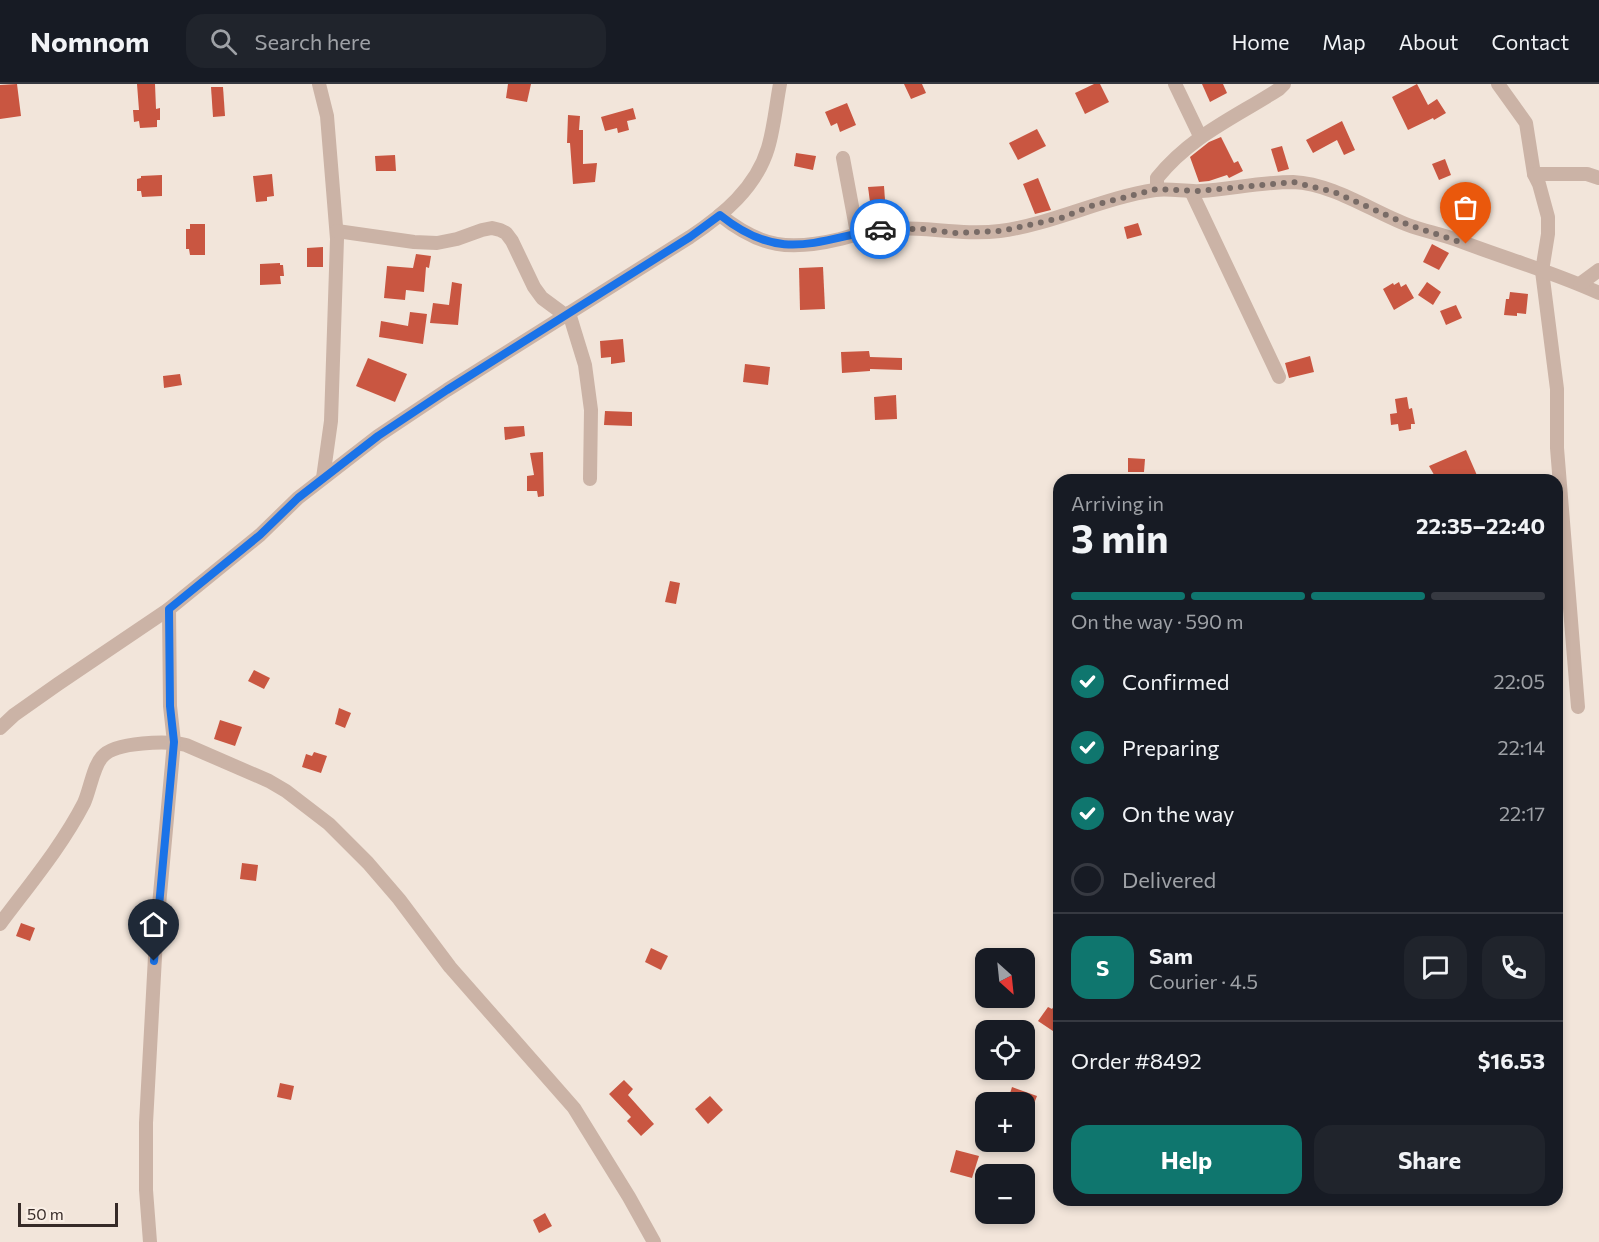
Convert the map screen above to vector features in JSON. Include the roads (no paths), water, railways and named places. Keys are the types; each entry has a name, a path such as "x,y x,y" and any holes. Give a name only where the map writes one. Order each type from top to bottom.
{"street":[{"path":"319,84 327,116 337,231 331,421 322,478"},
{"path":"0,728 14,715 75,672 169,609 260,535 322,478 378,436 690,237 720,215 740,196 755,177 768,148 780,84"},
{"path":"1174,84 1200,136"},
{"path":"1157,189 1157,178 1173,158 1200,136 1261,101 1284,84"},
{"path":"1498,84 1526,123 1534,174 1548,217 1548,234 1542,271 1557,389 1559,474"},
{"path":"843,158 857,233"},
{"path":"1534,174 1587,174 1599,178"},
{"path":"720,215 759,240 777,245 802,244 840,239 857,233 905,228 955,233 1001,231 1061,218 1091,206 1157,189 1191,191 1293,182 1348,197 1409,225 1580,284 1599,293"},
{"path":"1191,191 1279,377"},
{"path":"337,231 437,243 492,228 506,233 542,298 567,314 585,365 591,410 590,479"},
{"path":"1580,284 1599,270"},
{"path":"1563,522 1578,707"},
{"path":"150,1242 145,1179 146,1123 156,938 174,742 170,706 169,609"},
{"path":"0,924 73,822 84,802 101,757 120,748 174,742 269,781 329,824 368,863 399,899 450,967 574,1108 654,1242"}]}
